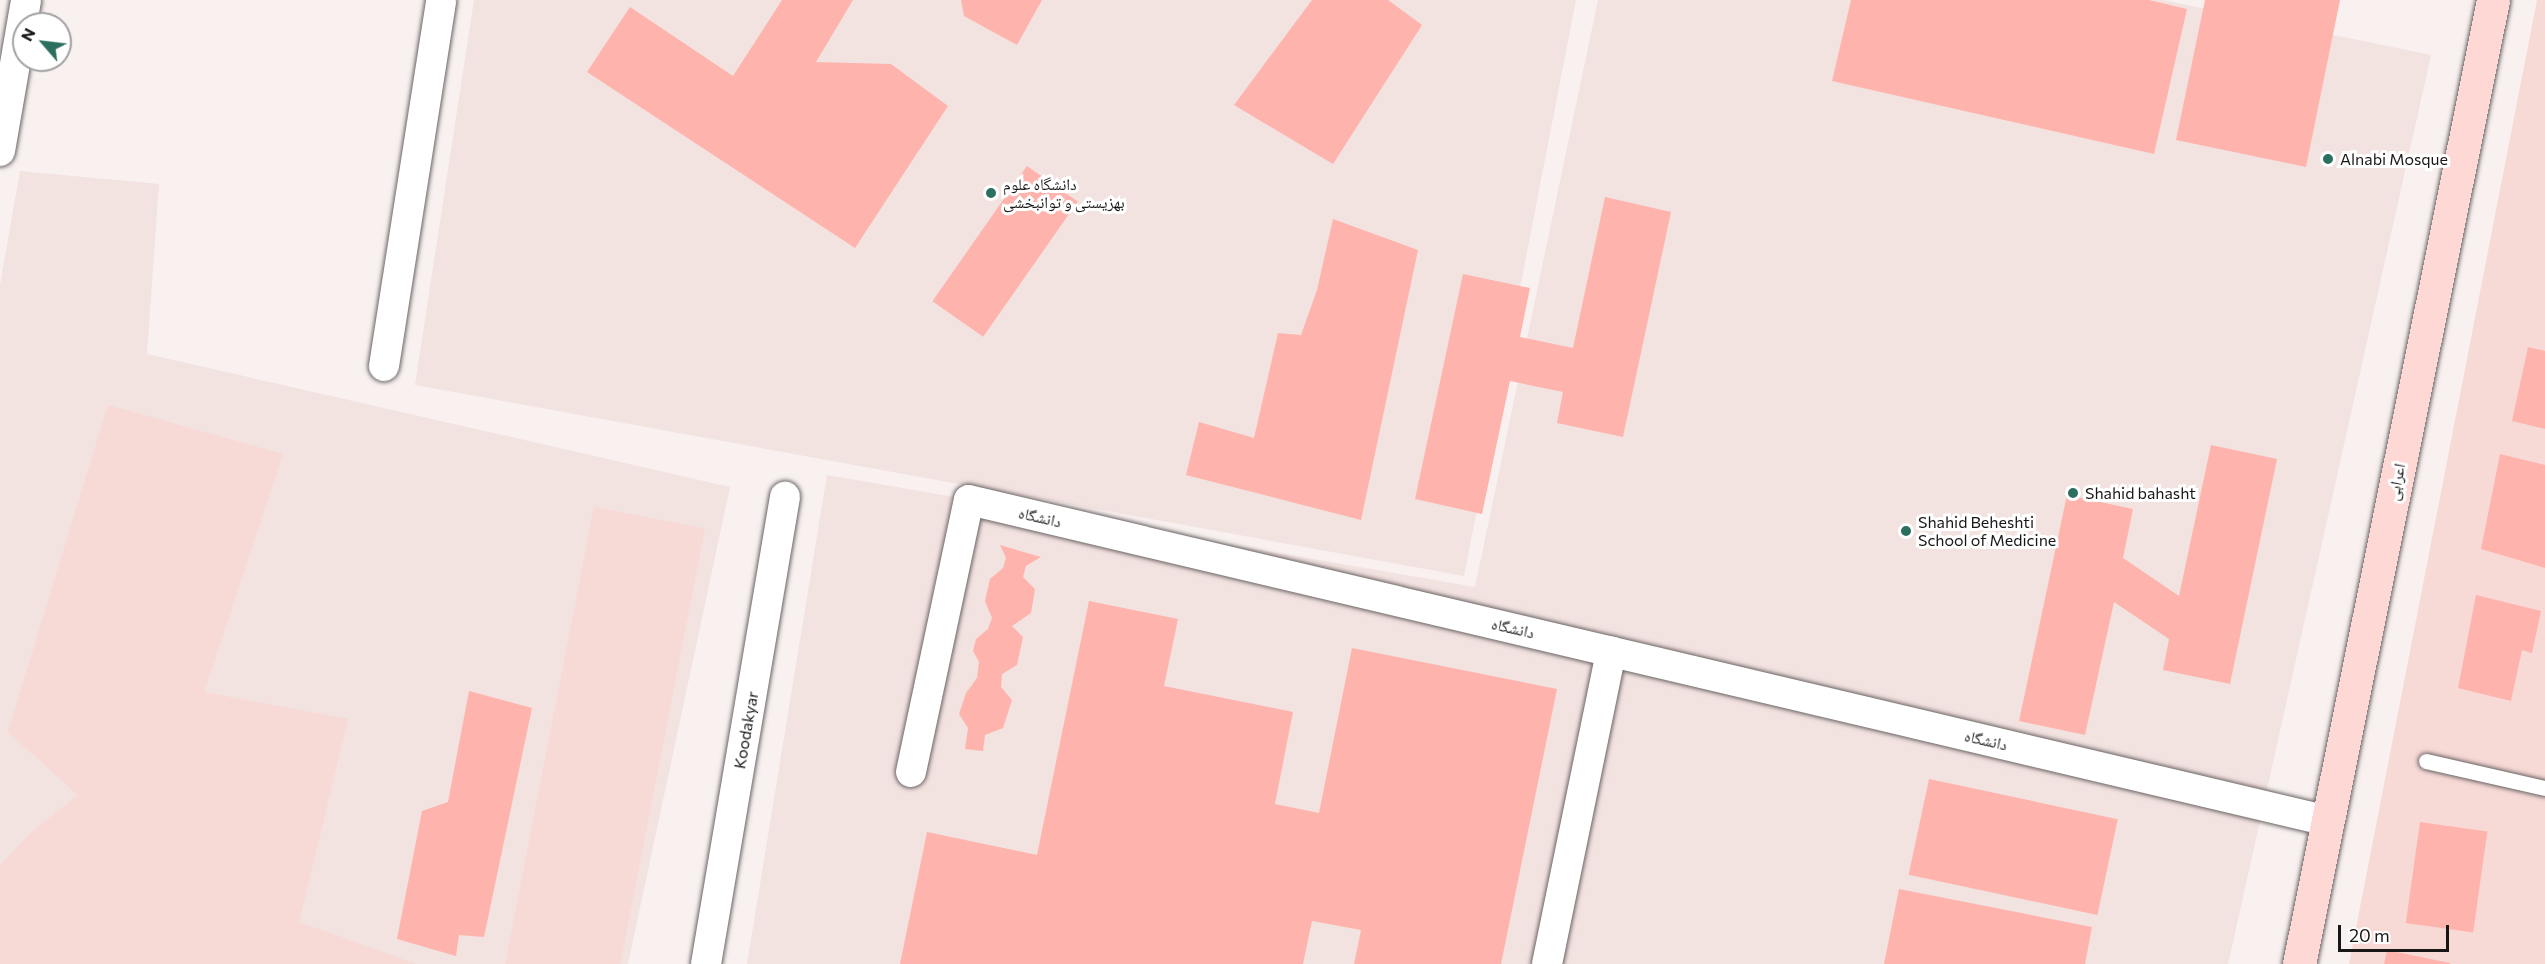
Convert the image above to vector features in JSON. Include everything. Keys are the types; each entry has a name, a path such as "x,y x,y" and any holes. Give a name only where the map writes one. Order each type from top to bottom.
{"street":[{"path":"0,151 26,0"},
{"path":"384,366 441,0"},
{"name":"اعرابی","path":"2300,964 2493,0"},
{"name":"Koodakyar","path":"706,964 785,497"},
{"name":"دانشگاه","path":"910,772 969,500 2328,821"},
{"path":"1547,964 1611,651"}],"lane":[{"path":"2426,761 2545,788"}],"shaded area":[{"name":"دانشگاه علوم بهزیستی و توانبخشی","path":"474,0 1576,0 1464,576 415,385"},
{"name":"Shahid Beheshti School of Medicine","path":"1598,0 2163,0 2431,55 2228,964 747,964 827,475 1475,587"},
{"path":"2537,0 2545,0 2545,964 2349,964"},
{"path":"20,171 159,184 147,354 730,487 628,964 0,964 0,285"},
{"path":"108,405 283,454 204,692 348,719 299,922 416,964 0,964 0,865 33,831 78,795 8,732"},
{"path":"594,507 705,529 620,964 505,964"}],"building":[{"path":"782,0 853,0 816,62 891,64 948,106 855,248 587,72 630,7 733,76"},
{"path":"961,0 1042,0 1017,45 964,16"},
{"path":"1312,0 1388,0 1422,25 1333,164 1234,105"},
{"path":"1851,0 2149,0 2187,9 2154,154 1832,81"},
{"path":"2205,0 2340,0 2306,167 2176,140"},
{"path":"1027,166 1078,202 983,337 932,301"},
{"path":"1605,197 1671,212 1623,437 1557,423 1563,392 1510,381 1482,514 1415,499 1463,274 1530,288 1520,337 1573,348"},
{"path":"1333,219 1418,250 1361,520 1186,475 1199,422 1254,438 1278,333 1301,335 1317,290"},
{"path":"2528,347 2545,351 2545,429 2512,421"},
{"path":"2211,445 2277,459 2230,684 2163,670 2169,639 2114,602 2085,735 2019,721 2067,495 2133,509 2123,558 2179,596"},
{"path":"2500,454 2545,465 2545,568 2481,549"},
{"path":"1000,545 1041,557 1026,566 1023,577 1035,589 1031,613 1012,626 1023,637 1017,665 1002,674 1001,687 1012,700 1003,728 985,735 983,751 965,749 968,728 959,714 966,693 977,678 979,662 973,651 976,639 988,629 992,618 985,601 990,579 1003,568 1006,558"},
{"path":"2476,595 2541,611 2532,653 2522,650 2511,701 2458,688"},
{"path":"1089,601 1178,619 1164,686 1293,712 1275,804 1319,813 1352,648 1557,689 1501,964 1354,964 1361,930 1312,921 1303,964 900,964 927,832 1037,855"},
{"path":"469,691 532,708 484,937 459,935 456,956 397,939 422,811 448,802"},
{"path":"1929,779 2118,819 2097,915 1909,875"},
{"path":"2420,822 2487,831 2473,932 2406,923"},
{"path":"1899,889 2092,927 2085,964 1884,964"},
{"path":"2387,950 2450,963 2450,964 2384,964"}],"place":[{"name":"Alnabi Mosque","path":"2328,159"},
{"name":"دانشگاه علوم بهزیستی و توانبخشی","path":"991,193"},
{"name":"Shahid bahasht","path":"2073,493"},
{"name":"Shahid Beheshti School of Medicine","path":"1906,531"}]}
